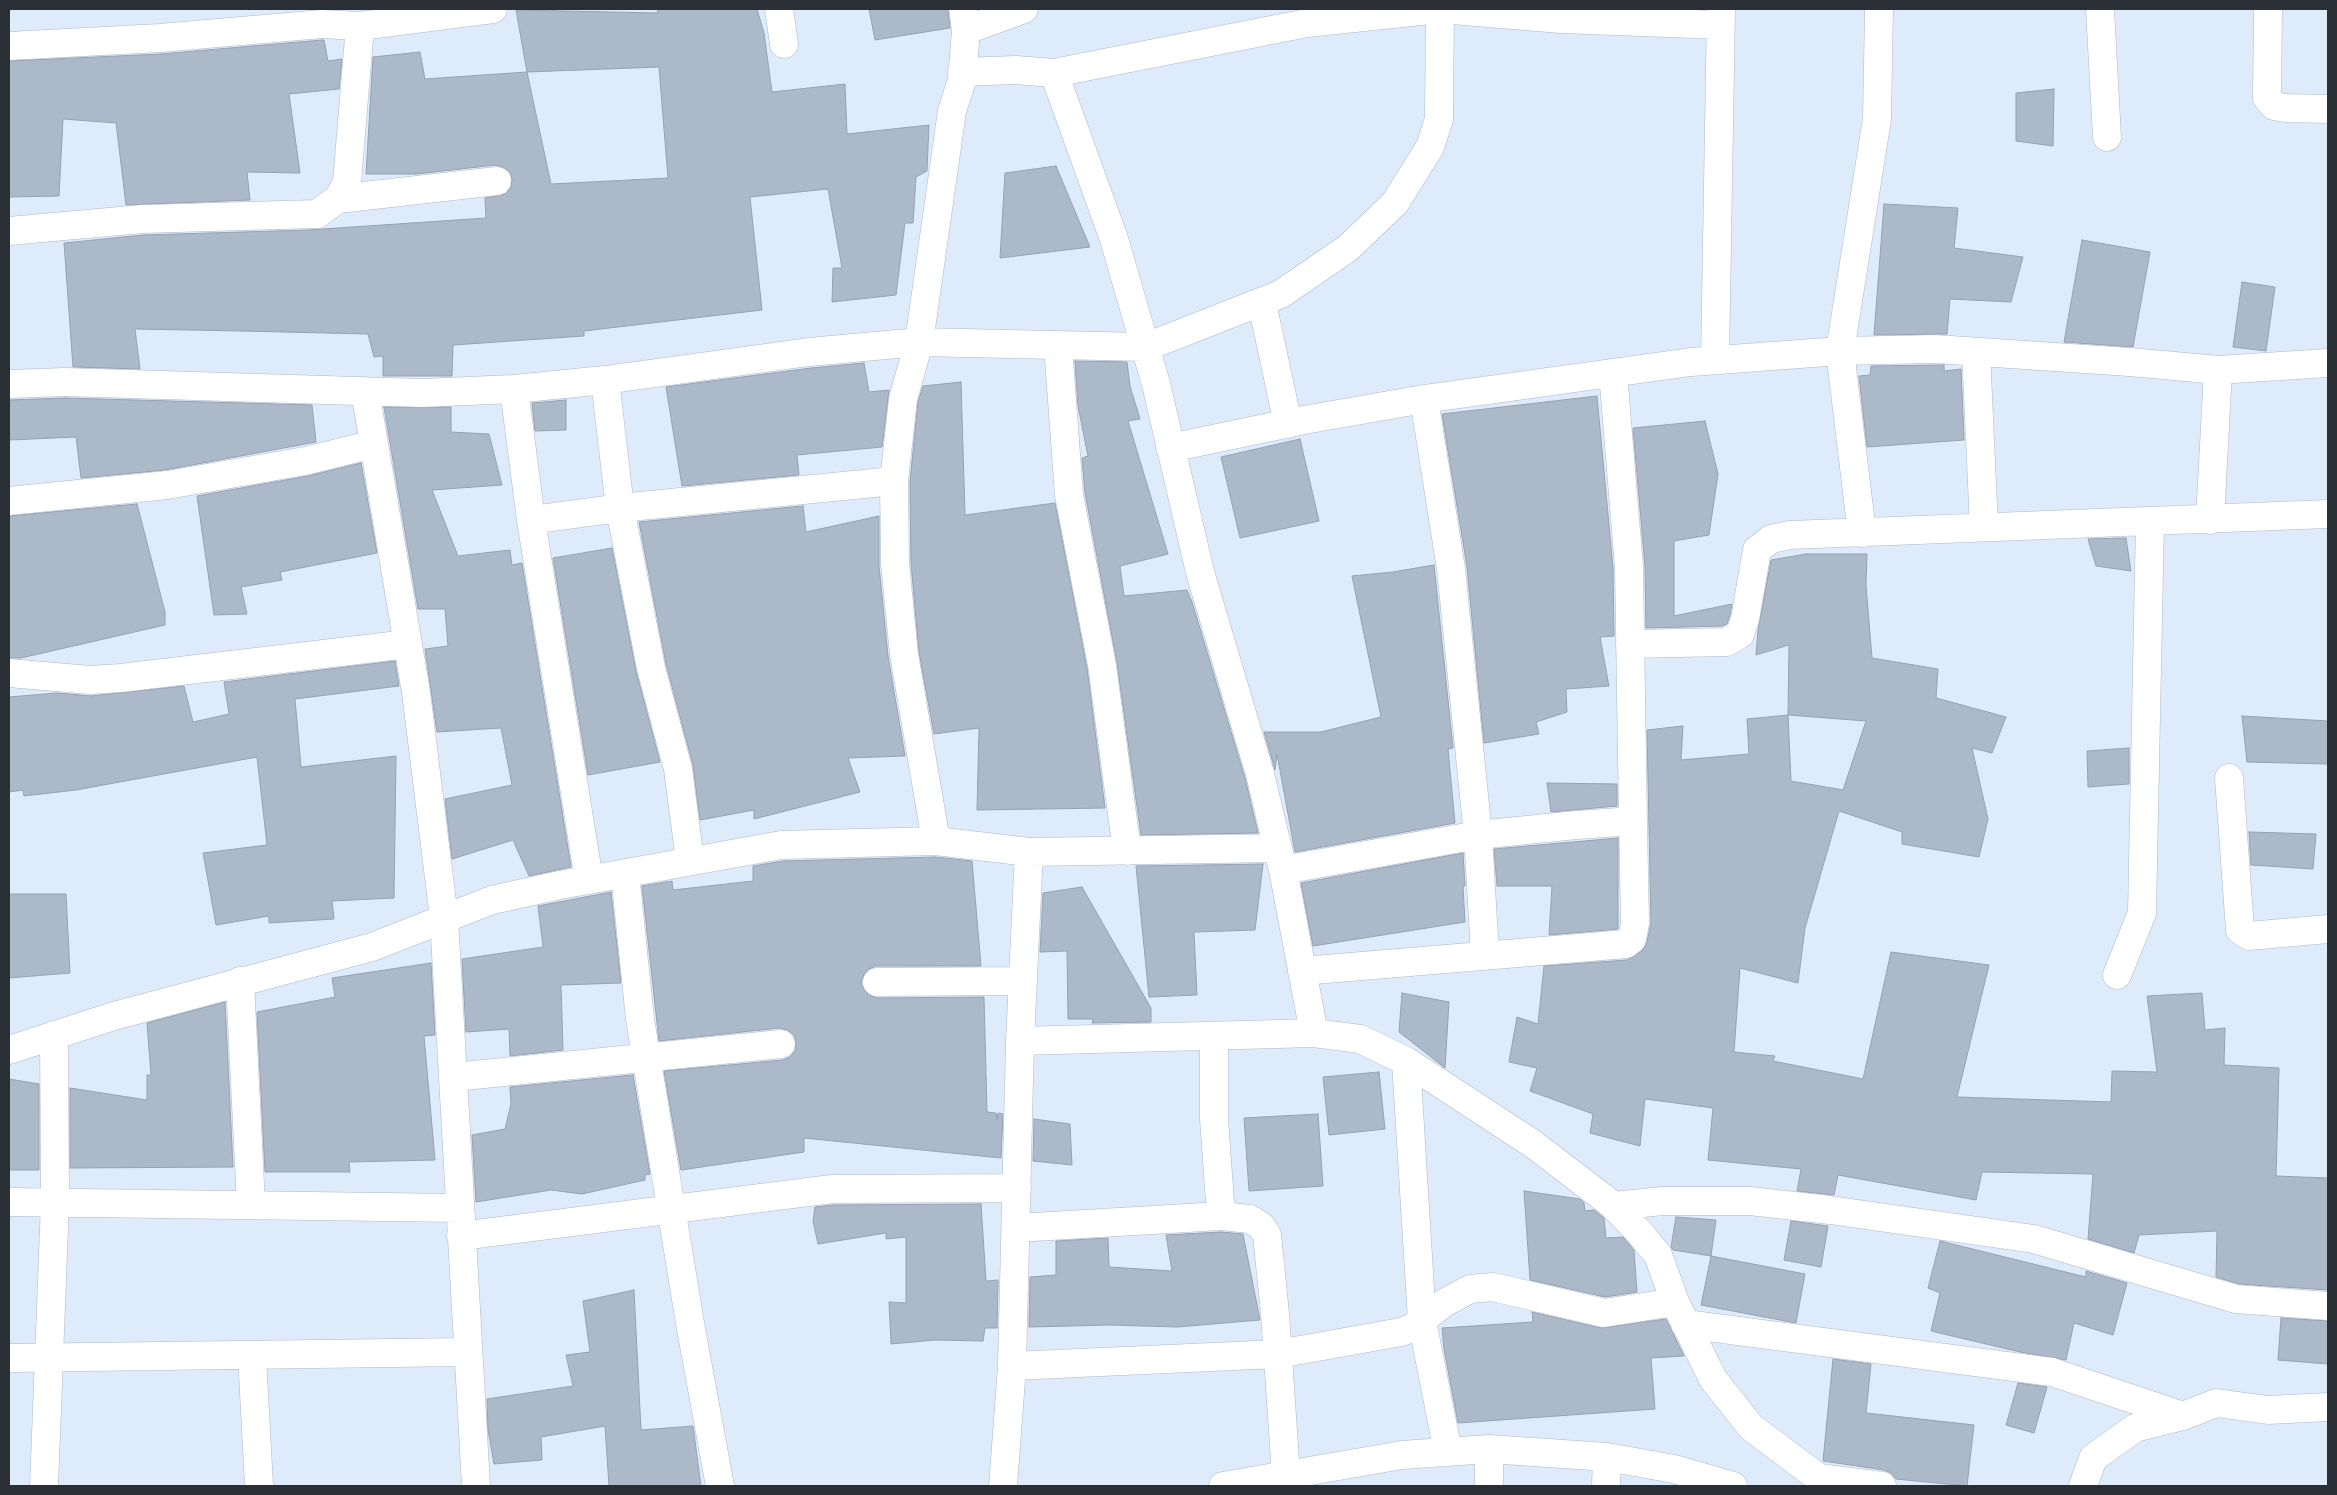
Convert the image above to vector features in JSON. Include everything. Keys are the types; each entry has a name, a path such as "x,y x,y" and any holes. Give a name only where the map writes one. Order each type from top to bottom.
{"street":[{"path":"9,46 160,38 322,24 360,26 493,9"},
{"path":"779,9 784,44"},
{"path":"936,842 904,654 895,564 894,481 903,399 918,342 952,111 962,80 965,19 1024,9"},
{"path":"962,72 1016,70 1054,73 1307,23 1440,9 1561,14 1720,17 1715,360"},
{"path":"9,384 65,382 422,393 514,390 605,380 809,352 918,342 1146,347 1281,294 1348,248 1395,203 1430,147 1439,120 1440,9"},
{"path":"1862,533 1840,351 1876,119 1879,9"},
{"path":"2100,9 2107,137"},
{"path":"2268,9 2267,98 2274,106 2285,108 2328,109"},
{"path":"9,231 142,218 317,214 338,199 348,182 360,26"},
{"path":"1054,73 1114,239 1146,347 1200,572 1249,732 1280,859 1314,1033"},
{"path":"338,199 497,181"},
{"path":"1262,302 1288,424"},
{"path":"1058,346 1069,495 1102,665 1127,851"},
{"path":"1170,448 1288,424 1424,400 1613,374 1647,367 1715,360 1840,351 1934,349 2218,370 2328,363"},
{"path":"1976,352 1984,527"},
{"path":"2210,520 2218,370"},
{"path":"1302,971 1626,944 1632,939 1635,923 1628,566 1613,374"},
{"path":"605,380 620,508 651,668 678,769 690,861"},
{"path":"514,390 531,520 589,880"},
{"path":"366,391 420,716 444,918 476,1486"},
{"path":"1424,400 1451,568 1478,835 1485,955"},
{"path":"9,501 167,485 305,461 374,444"},
{"path":"531,520 620,508 894,481"},
{"path":"1630,644 1727,642 1740,634 1745,619 1756,550 1771,538 1984,527 2210,520 2328,514"},
{"path":"2117,975 2142,913 2150,521"},
{"path":"9,673 90,680 121,678 408,644"},
{"path":"2229,778 2240,930 2250,936 2328,929"},
{"path":"9,1050 114,1016 372,947 492,900 589,880 781,845 936,842 1029,852 1127,851 1280,859 1478,835 1633,821"},
{"path":"1003,1486 1012,1366 1020,1041 1029,852"},
{"path":"625,874 640,1019 691,1329 720,1486"},
{"path":"240,981 252,1205"},
{"path":"877,982 1023,981"},
{"path":"1020,1041 1314,1033 1360,1039 1406,1061 1533,1144 1614,1206 1658,1256 1680,1313 1713,1379 1751,1427 1813,1482 1882,1486"},
{"path":"44,1486 55,1202 54,1035"},
{"path":"1214,1037 1214,1119 1222,1216"},
{"path":"454,1077 648,1059 781,1044"},
{"path":"1406,1061 1422,1321 1448,1452"},
{"path":"461,1236 832,1189 1017,1188"},
{"path":"1614,1206 1662,1201 1750,1201 1830,1210 2034,1239 2236,1299 2328,1306"},
{"path":"9,1202 460,1208"},
{"path":"1016,1228 1222,1216 1250,1219 1261,1226 1267,1235 1278,1354 1299,1477"},
{"path":"1012,1366 1278,1354 1400,1332 1412,1328 1444,1303 1470,1289 1493,1286 1604,1313 1680,1313 2052,1372 2183,1416"},
{"path":"9,1358 468,1352"},
{"path":"252,1355 259,1486"},
{"path":"2082,1486 2093,1458 2135,1428 2183,1416 2216,1403 2268,1410 2328,1407"},
{"path":"1489,1449 1489,1486"},
{"path":"1223,1486 1299,1477 1402,1455 1489,1449 1606,1457 1674,1469 1733,1486"},
{"path":"1606,1457 1606,1486"}],"building":[{"path":"657,9 757,9 764,33 772,92 845,84 847,134 929,125 927,171 916,177 913,223 905,223 896,295 832,302 833,268 842,268 828,189 750,197 762,310 584,331 584,336 453,345 452,376 383,376 383,356 374,357 368,334 135,329 140,369 73,367 64,243 143,235 308,230 486,218 485,198 506,194 511,187 512,179 510,172 503,167 495,165 417,174 366,174 373,57 420,52 425,79 527,72 516,10 658,13","holes":["659,67 668,178 551,184 527,72"]},
{"path":"869,9 948,9 950,28 875,40"},
{"path":"324,40 328,61 342,59 339,89 289,94 300,173 247,172 250,200 126,205 116,123 63,119 59,196 9,197 9,61 161,54"},
{"path":"2054,89 2053,146 2016,141 2016,93"},
{"path":"1056,166 1090,247 1000,258 1005,173"},
{"path":"1884,204 1958,208 1954,248 2023,257 2011,302 1950,299 1947,334 1874,335"},
{"path":"2082,240 2150,252 2133,347 2064,342"},
{"path":"2242,282 2275,287 2266,351 2233,347"},
{"path":"1075,361 1127,362 1130,386 1140,419 1128,421 1168,554 1120,566 1124,596 1187,590 1245,778 1258,833 1141,835 1117,663 1085,493 1082,458 1088,456 1078,406"},
{"path":"864,363 869,392 889,390 882,447 797,455 799,475 682,486 666,387"},
{"path":"1944,365 1944,371 1961,369 1964,440 1867,447 1859,376 1870,375 1871,366"},
{"path":"961,382 965,515 1055,503 1087,668 1105,808 977,810 979,728 934,734 919,652 911,563 910,482 918,402 923,386"},
{"path":"1597,396 1613,568 1614,636 1600,637 1609,686 1566,689 1567,712 1536,722 1539,734 1484,743 1467,567 1442,414"},
{"path":"65,398 312,405 316,442 165,470 81,478 76,437 9,440 9,400"},
{"path":"566,400 566,430 535,431 532,403"},
{"path":"384,407 451,407 451,432 489,434 502,485 432,490 458,556 510,550 512,565 522,563 571,867 529,876 513,840 452,859 445,799 512,785 501,728 437,732 425,649 448,646 445,609 418,609"},
{"path":"1705,421 1718,474 1709,535 1674,541 1674,616 1732,604 1730,615 1727,624 1722,626 1646,628 1645,566 1633,428"},
{"path":"1300,439 1319,521 1240,538 1221,457"},
{"path":"361,463 377,553 280,572 282,580 241,587 247,614 214,615 197,496 308,476"},
{"path":"137,504 165,612 165,625 21,658 9,658 9,516"},
{"path":"803,506 806,532 879,516 879,566 888,656 905,756 848,758 860,792 754,819 754,810 700,820 693,765 666,664 639,522"},
{"path":"2126,538 2131,571 2096,566 2088,539"},
{"path":"612,548 636,671 660,762 588,775 553,558"},
{"path":"1806,554 1867,554 1866,585 1872,658 1938,669 1936,698 2006,717 1992,753 1972,748 1988,819 1979,857 1902,844 1902,832 1839,811 1805,928 1798,983 1740,968 1734,1052 1775,1056 1773,1061 1863,1079 1891,952 1989,965 1957,1097 2111,1102 2112,1071 2157,1072 2147,996 2202,993 2205,1030 2225,1028 2224,1065 2279,1068 2276,1176 2328,1178 2328,1290 2239,1284 2216,1277 2217,1231 2139,1235 2134,1253 2088,1239 2093,1174 1982,1172 1976,1200 1838,1175 1834,1195 1797,1191 1801,1169 1708,1160 1713,1108 1645,1099 1640,1146 1590,1133 1593,1114 1530,1091 1537,1068 1509,1062 1517,1017 1538,1024 1544,966 1627,960 1642,951 1647,942 1651,923 1647,730 1683,726 1681,760 1749,754 1747,719 1788,715 1789,645 1756,655 1758,630 1771,560","holes":["1788,715 1866,721 1843,790 1791,781"]},
{"path":"1434,565 1453,748 1448,749 1455,823 1295,852 1277,754 1275,770 1264,732 1321,732 1381,717 1352,576"},
{"path":"395,661 399,686 295,699 301,767 396,756 394,898 332,901 334,919 269,923 269,916 216,925 203,853 267,845 257,757 76,790 24,796 23,790 9,792 9,697 57,693 91,696 184,686 193,722 229,714 224,682"},
{"path":"2242,716 2328,721 2328,764 2247,762"},
{"path":"2129,748 2129,784 2088,787 2087,751"},
{"path":"1547,783 1617,784 1617,806 1551,812"},
{"path":"2249,832 2316,834 2313,869 2251,865"},
{"path":"1618,838 1618,929 1549,935 1552,886 1497,886 1494,849"},
{"path":"1463,853 1465,922 1313,946 1301,883"},
{"path":"935,857 972,861 981,966 876,966 864,974 861,983 869,995 877,998 984,997 987,1112 996,1113 997,1120 998,1113 1003,1114 1001,1158 804,1138 804,1152 681,1170 664,1071 783,1060 790,1057 795,1051 796,1042 794,1035 788,1030 779,1028 659,1041 642,886 672,881 673,890 753,881 753,866 783,861"},
{"path":"1263,864 1255,930 1194,932 1197,995 1149,997 1136,866"},
{"path":"1082,887 1151,1008 1151,1022 1092,1023 1093,1019 1068,1019 1067,951 1040,952 1043,893"},
{"path":"611,892 621,983 561,985 563,1050 510,1056 509,1029 466,1032 462,959 543,947 538,906"},
{"path":"9,894 66,894 70,973 9,978"},
{"path":"431,963 435,1035 424,1036 435,1160 349,1162 350,1172 265,1172 257,1012 335,997 332,978"},
{"path":"1402,993 1449,1002 1445,1068 1399,1032"},
{"path":"225,1002 233,1167 70,1168 70,1088 147,1100 147,1075 151,1075 147,1023"},
{"path":"1379,1072 1385,1129 1329,1135 1323,1077"},
{"path":"633,1075 650,1174 645,1175 645,1180 582,1194 551,1190 476,1202 472,1135 505,1129 511,1104 510,1087"},
{"path":"9,1079 39,1084 39,1170 9,1170"},
{"path":"1318,1114 1323,1186 1249,1191 1244,1118"},
{"path":"1034,1119 1070,1124 1072,1165 1033,1161"},
{"path":"1524,1191 1580,1199 1584,1203 1585,1211 1594,1210 1604,1218 1606,1238 1623,1237 1634,1250 1637,1292 1605,1297 1530,1280"},
{"path":"981,1204 986,1281 998,1280 997,1328 985,1328 983,1341 935,1340 891,1344 889,1302 906,1303 906,1237 886,1239 886,1233 818,1244 813,1221 815,1207 833,1205"},
{"path":"1676,1217 1716,1220 1711,1256 1673,1250 1671,1247"},
{"path":"1791,1221 1828,1226 1821,1267 1784,1260"},
{"path":"1221,1232 1243,1234 1260,1320 1177,1327 1110,1325 1029,1327 1030,1277 1056,1275 1056,1241 1108,1238 1109,1267 1172,1271 1166,1235"},
{"path":"1940,1241 2086,1277 2086,1271 2127,1283 2113,1335 2074,1323 2066,1360 2020,1352 1931,1331 1940,1293 1928,1288"},
{"path":"1711,1256 1805,1274 1796,1323 1701,1305"},
{"path":"634,1290 641,1430 693,1426 701,1486 609,1486 605,1426 541,1437 542,1460 494,1464 488,1430 487,1399 573,1386 566,1355 590,1352 583,1301"},
{"path":"1532,1312 1601,1328 1666,1319 1684,1356 1651,1358 1655,1409 1458,1423 1444,1349 1442,1328 1533,1322"},
{"path":"2281,1318 2328,1321 2328,1364 2278,1360"},
{"path":"1833,1359 1871,1364 1866,1413 1974,1425 1967,1486 1896,1479 1891,1473 1884,1470 1823,1461"},
{"path":"2018,1383 2047,1387 2034,1433 2006,1425"}]}
